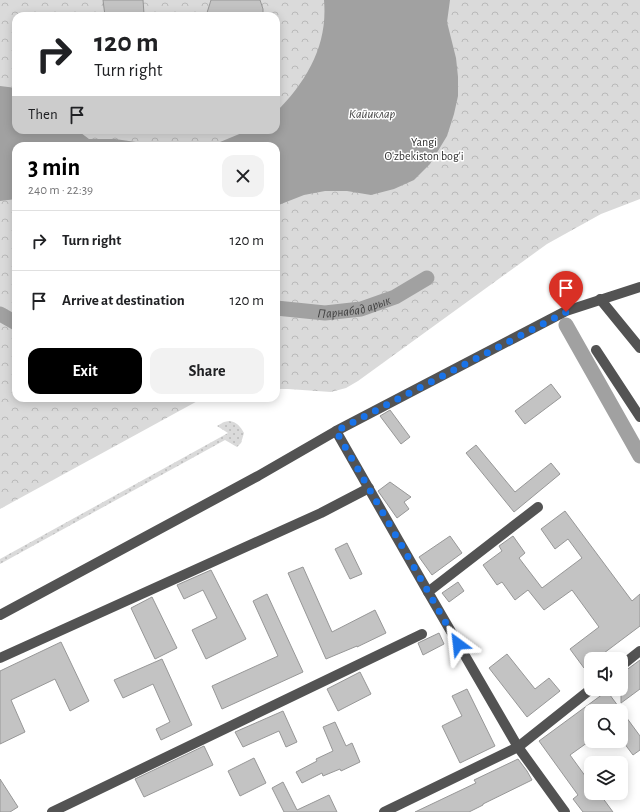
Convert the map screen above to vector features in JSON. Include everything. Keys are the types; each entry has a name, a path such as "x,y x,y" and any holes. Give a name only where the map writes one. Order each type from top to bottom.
{"street":[{"path":"0,615 258,476 336,431 566,312 600,299 640,287"},
{"path":"600,299 640,348"},
{"path":"596,350 640,417"},
{"path":"336,431 518,747 565,812"},
{"path":"0,658 314,516 369,488"},
{"path":"428,592 538,507"},
{"path":"52,812 422,634"},
{"path":"628,660 640,650"},
{"path":"384,812 518,747 584,695"}],"green space":[{"name":"Yangi O'zbekiston bog'i","path":"0,0 640,0 640,199 601,214 547,244 358,381 346,388 331,392 280,389 280,142 12,142 12,402 196,402 0,509"},
{"path":"229,421 238,425 244,433 241,443 237,447 225,440 0,564 0,559 228,433 217,426"}],"water":[{"name":"Кайиклар","path":"324,0 450,0 447,22 456,58 458,77 458,96 454,114 447,136 430,164 414,180 394,189 371,195 347,191 325,191 304,195 280,204 280,142 220,142 239,134 280,134 280,108 297,88 313,61 323,32"},
{"path":"0,86 12,88 12,134 82,134 89,139 115,139 136,142 12,142 12,200 0,201"}],"building":[{"path":"103,0 143,0 144,12 104,12"},
{"path":"211,0 260,0 263,9 263,12 207,12"},
{"path":"551,384 561,397 525,424 515,411"},
{"path":"390,410 410,437 401,444 380,416"},
{"path":"476,445 515,492 551,463 560,474 514,512 466,453"},
{"path":"390,482 411,497 404,502 409,509 397,518 378,491"},
{"path":"565,511 632,601 640,594 640,626 605,652 584,652 584,668 570,649 599,627 572,590 544,610 528,590 515,600 502,582 497,585 483,565 502,551 499,546 513,536 525,553 519,558 542,588 582,558 568,539 555,549 541,529"},
{"path":"450,536 462,553 432,575 419,557"},
{"path":"347,543 362,574 350,579 335,549"},
{"path":"303,567 332,632 375,610 386,633 357,647 326,659 288,573"},
{"path":"211,570 246,639 206,659 192,630 217,618 203,590 184,599 177,585"},
{"path":"458,582 464,591 449,602 442,593"},
{"path":"267,594 303,672 222,709 212,686 278,656 253,601"},
{"path":"152,597 177,648 155,659 131,608"},
{"path":"439,633 444,644 423,655 418,643"},
{"path":"61,642 89,701 70,711 55,679 11,700 25,732 0,744 0,671"},
{"path":"507,654 535,689 549,678 560,691 527,717 489,668"},
{"path":"162,659 192,725 161,740 156,729 170,722 153,684 123,698 114,680"},
{"path":"640,660 640,689 621,703 621,696 628,696 628,669"},
{"path":"360,672 371,694 338,711 327,689"},
{"path":"467,689 495,746 460,763 442,726 462,716 452,696"},
{"path":"600,696 611,696 617,704 589,704"},
{"path":"584,708 584,745 570,755 584,774 584,800 604,800 613,812 583,812 573,799 578,795 539,741"},
{"path":"283,711 297,742 286,747 279,731 243,747 235,732"},
{"path":"628,720 640,736 640,750 633,755 628,748"},
{"path":"335,722 346,746 352,743 360,762 341,771 340,769 323,776 322,773 302,783 296,772 317,761 316,759 333,751 323,727"},
{"path":"204,746 213,765 144,797 135,779"},
{"path":"254,758 266,783 240,796 228,771"},
{"path":"518,759 532,780 469,812 415,812 476,783 474,780"},
{"path":"0,779 18,807 10,812 0,812"},
{"path":"283,782 297,810 329,795 337,812 284,812 272,788"}],"waterway":[{"name":"Парнабад арык","path":"280,308 325,313 361,309 395,297 427,278"},
{"name":"Парнабад арык","path":"0,314 12,321"},
{"name":"Парнабад арык","path":"566,325 640,456"}],"route":[{"path":"458,644 336,431 566,312"}]}
